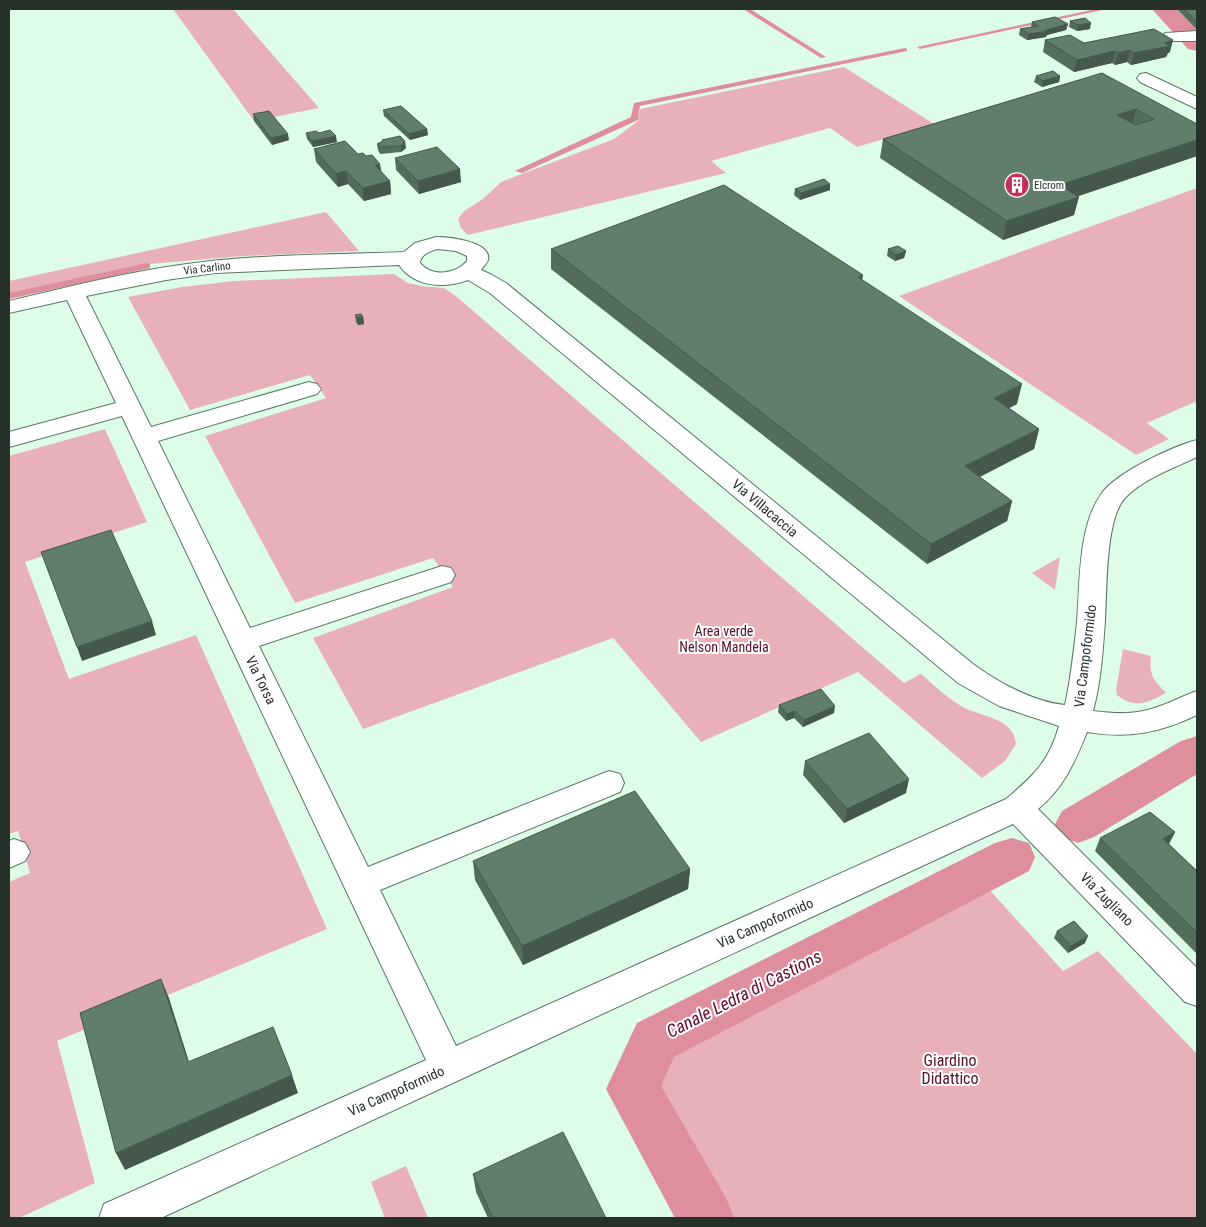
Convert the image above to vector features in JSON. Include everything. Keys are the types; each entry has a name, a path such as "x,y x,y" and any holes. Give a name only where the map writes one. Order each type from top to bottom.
{"street":[{"path":"1174,37 1197,36"},
{"path":"1146,78 1197,104"},
{"path":"436,243 456,243 472,250 476,255 477,261 474,267 467,272 448,278 427,277 412,270 409,258 413,253 426,246 436,243"},
{"name":"Via Carlino","path":"9,307 142,278 235,265 409,258"},
{"name":"Via Villacaccia","path":"467,272 485,279 498,288 965,673 1002,696 1049,712 1122,725 1171,715 1197,702"},
{"name":"Via Torsa","path":"74,292 448,1067"},
{"path":"144,437 310,389"},
{"path":"9,440 129,406"},
{"name":"Via Campoformido","path":"118,1218 1017,808 1048,780 1068,743 1077,718 1083,689 1097,540 1106,508 1117,492 1140,477 1197,448"},
{"path":"243,641 442,575"},
{"path":"360,884 609,783"},
{"name":"Via Zugliano","path":"1017,808 1197,991"}],"green space":[{"path":"173,9 233,9 319,108 254,121"},
{"path":"844,67 934,124 857,147 830,128 711,161 726,173 468,235 461,228 458,219 464,211 483,199 501,182 614,139 638,121 640,109"},
{"path":"1197,188 1197,401 1147,423 1169,439 1136,455 899,296"},
{"path":"326,212 359,251 243,256 149,264 9,295 9,281"},
{"name":"Area verde Nelson Mandela","path":"394,274 408,283 444,288 457,297 904,683 921,674 944,694 966,709 1002,722 1008,727 1016,744 1005,761 982,778 858,672 701,742 613,638 363,729 313,638 453,587 433,558 295,603 205,436 326,398 310,375 190,410 128,297 182,287 234,281"},
{"path":"105,429 147,522 25,562 69,679 196,635 327,929 57,1041 95,1183 19,1218 9,1218 9,882 30,873 18,831 9,834 9,456"},
{"path":"1060,557 1055,590 1032,573"},
{"path":"1123,649 1151,656 1151,672 1166,693 1142,703 1130,702 1117,695 1116,690"},
{"name":"Giardino Didattico","path":"986,886 1063,971 1098,951 1197,1054 1197,1218 714,1218 640,1087 658,1043"},
{"path":"406,1166 428,1218 385,1218 371,1182"}],"building":[{"path":"1184,9 1195,9 1197,11 1197,22"},
{"path":"1055,17 1068,24 1046,30 1048,31 1029,34 1020,29 1038,26 1032,22"},
{"path":"1085,18 1091,23 1078,25 1070,21"},
{"path":"1154,29 1173,40 1165,43 1170,46 1134,53 1130,50 1118,53 1115,51 1077,60 1045,40 1070,35 1084,43"},
{"path":"1053,71 1060,76 1043,81 1036,76"},
{"name":"Elcrom","path":"1102,73 1197,124 1197,140 1060,185 1079,197 1007,221 883,139","holes":["1136,109 1154,119 1136,125 1117,115"]},
{"path":"401,106 427,129 409,134 383,110"},
{"path":"269,111 288,134 271,138 253,114"},
{"path":"330,130 336,136 312,141 306,133 316,131 319,133"},
{"path":"400,136 405,141 401,146 380,147 377,144 382,140"},
{"path":"345,141 358,154 372,155 380,164 375,165 390,181 363,188 346,171 336,174 314,149"},
{"path":"437,147 460,169 418,181 395,158"},
{"path":"824,179 830,184 801,193 795,189"},
{"path":"724,185 863,275 858,277 1022,384 994,398 1039,429 965,466 1012,501 931,544 551,249"},
{"path":"898,246 906,251 896,255 888,249"},
{"path":"361,314 363,317 357,318 355,315"},
{"path":"111,530 152,621 77,647 41,552"},
{"path":"821,689 835,706 804,720 795,711 787,714 779,705"},
{"path":"869,733 909,779 847,809 805,761"},
{"path":"635,791 690,869 522,946 473,861"},
{"path":"1150,812 1175,832 1163,839 1197,871 1197,933 1100,838"},
{"path":"1074,921 1088,936 1071,946 1057,931"},
{"path":"161,979 188,1062 273,1027 292,1075 116,1153 80,1013"},
{"path":"563,1132 606,1218 493,1218 473,1174"}],"waterway":[{"path":"746,9 823,57"},
{"path":"920,47 1104,9"},
{"name":"Canale Ledra di Castions","path":"1164,9 1197,44"},
{"path":"519,171 635,118 637,105 905,50"},
{"path":"9,296 147,266"},
{"name":"Canale Ledra di Castions","path":"1078,824 1197,753"},
{"name":"Canale Ledra di Castions","path":"706,1218 633,1089 655,1040 1012,857"}],"place":[{"name":"Elcrom","path":"1017,185"}]}
